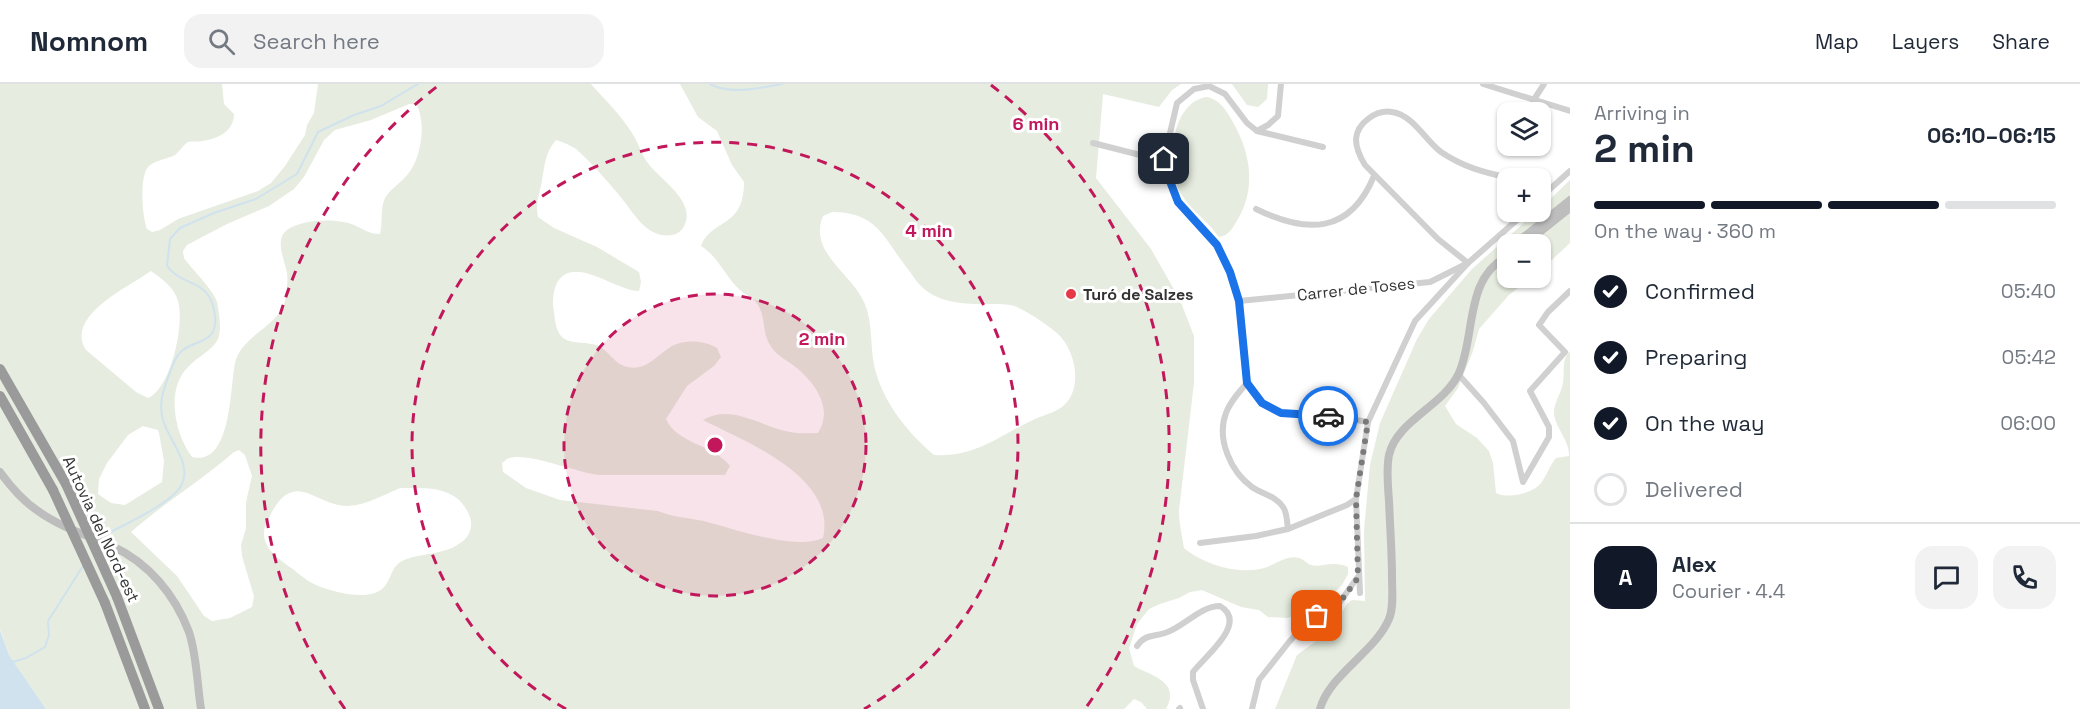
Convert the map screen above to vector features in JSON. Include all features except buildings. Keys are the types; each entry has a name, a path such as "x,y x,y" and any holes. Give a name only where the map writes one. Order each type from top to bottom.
{"highway":[{"name":"Autovia del Nord-est","path":"0,369 66,484 117,597 159,709"},
{"name":"Autovia del Nord-est","path":"0,396 53,490 105,603 145,709"}],"main road":[{"path":"1528,234 1570,200"},
{"path":"1537,234 1570,208"},
{"path":"1320,709 1329,691 1380,634 1390,615 1392,585 1388,469 1392,446 1402,431 1447,391 1458,374 1467,349 1478,290 1488,271 1497,262"},
{"path":"0,472 15,491 39,512 57,523 129,555 166,589 179,610 190,635 201,709"}],"street":[{"path":"1257,131 1278,116 1281,84"},
{"path":"1482,84 1570,111"},
{"path":"1533,101 1544,84"},
{"path":"1323,147 1257,131 1247,123 1225,94 1209,86 1194,89 1177,103 1164,159 1178,202 1217,245 1230,272 1239,301 1247,383 1262,403 1281,413 1339,417 1368,422"},
{"path":"1468,263 1438,239 1374,176 1358,152 1356,137 1362,125 1372,115 1390,111 1404,116 1440,151 1466,167 1497,175"},
{"path":"1094,143 1164,159"},
{"path":"1551,186 1570,171"},
{"path":"1256,209 1277,219 1317,226 1336,220 1352,211 1366,195 1374,176"},
{"path":"1360,593 1356,499 1368,422 1415,321 1468,263 1515,222"},
{"name":"Carrer de Toses","path":"1239,301 1430,282 1468,263"},
{"path":"1458,374 1485,403 1513,441 1523,482 1549,437 1548,427 1530,392 1565,352 1539,325 1548,312 1570,291"},
{"path":"1247,383 1225,414 1222,436 1229,458 1240,477 1253,488 1277,500 1285,509 1288,529"},
{"path":"1200,543 1256,536 1288,529 1347,506 1356,499"},
{"path":"1252,709 1259,680 1288,642 1308,621 1340,602 1358,578"},
{"path":"1137,646 1145,637 1175,629 1210,608 1220,606 1227,611 1231,620 1228,631 1193,672 1193,680 1203,709"}],"shaded area":[{"path":"0,84 222,84 224,104 234,114 228,129 214,138 188,142 175,155 152,164 146,171 143,206 147,229 152,232 178,219 258,191 271,183 305,135 307,125 314,113 318,84 591,84 628,126 652,169 681,198 687,215 682,230 676,234 663,235 649,230 582,154 571,146 556,140 545,164 537,202 538,217 554,228 597,247 639,272 641,282 639,291 583,272 572,272 563,276 556,285 553,298 557,330 567,340 599,346 620,364 631,368 643,366 680,343 700,342 717,348 721,357 714,366 687,386 666,419 678,434 714,453 730,466 725,475 599,475 541,460 518,457 508,458 502,463 503,472 526,488 560,500 658,511 765,537 797,542 823,538 824,516 816,497 803,480 764,451 703,420 714,415 735,415 790,432 818,433 824,415 817,390 798,369 776,353 770,345 762,315 756,303 735,285 713,256 701,246 712,231 733,216 739,208 743,197 744,182 732,165 717,131 698,117 680,84 1181,84 1172,90 1159,107 1103,94 1096,178 1151,249 1180,300 1194,336 1194,383 1179,510 1184,548 1212,564 1233,569 1254,570 1295,557 1311,565 1337,564 1348,567 1348,574 1342,585 1330,597 1288,618 1268,617 1259,610 1241,607 1202,590 1190,592 1149,609 1137,624 1129,648 1134,666 1156,677 1167,686 1170,700 1166,709 1147,709 1141,702 1134,699 1124,709 46,709 9,655 0,629","holes":["409,104 416,104 422,130 419,150 413,167 385,198 380,234 339,221 302,224 294,226 283,234 281,250 287,273 283,307 270,323 245,344 239,353 235,363 227,422 215,450 205,457 192,457 177,424 175,412 177,388 188,367 218,339 220,325 215,297 184,258 183,251 187,245 269,206 294,189 304,177 324,140 335,130 371,120","832,212 859,216 877,228 928,292 960,303 1012,305 1044,323 1065,342 1073,358 1075,377 1072,395 1064,405 1056,410 987,444 962,453 934,455 914,436 889,403 874,365 870,325 864,302 826,251 821,241 820,229 823,216","151,271 171,287 178,301 180,324 174,354 163,382 148,398 136,392 86,350 82,337 84,325 91,314 115,294","143,426 158,430 164,461 162,482 125,505 111,503 98,494 99,479 107,463 128,435","239,450 245,455 252,476 246,502 246,528 241,545 254,596 252,607 230,618 212,621 204,616 177,576 131,532","400,488 441,490 458,499 465,507 470,517 471,527 465,539 456,546 402,561 396,566 385,586 379,591 362,595 323,588 304,578 279,559 265,541 264,529 273,510 282,498 290,493 299,491 308,493 337,505 348,506 368,502"]},
{"path":"1232,84 1268,84 1267,99 1258,107 1247,105"},
{"path":"1206,97 1220,104 1230,117 1242,141 1249,167 1248,193 1244,206 1230,231 1219,237 1185,200 1178,189 1173,172 1173,146 1180,120 1186,109 1195,101"},
{"path":"1570,180 1570,243 1551,261 1551,234 1511,234 1525,222 1551,222 1551,198"},
{"path":"1497,247 1497,288 1518,288 1479,329 1458,388 1445,406 1456,424 1477,438 1489,451 1493,463 1496,493 1507,496 1532,490 1541,483 1556,458 1569,456 1568,446 1554,411 1563,383 1565,358 1570,351 1570,709 1275,709 1297,655 1330,631 1352,600 1365,601 1364,530 1370,465 1380,423 1417,339 1429,319 1472,269"}],"water":[{"path":"0,630 9,655 46,709 0,709"}],"waterway":[{"path":"102,540 107,534 149,512 169,498 182,484 184,476 182,460 163,420 162,397 178,355 213,332 215,315 208,294 195,284 173,273 167,266 170,239 180,228 214,213 256,199 297,174 318,132 354,115 381,106 418,84"},
{"path":"710,84 736,90 782,84"},
{"path":"12,662 26,658 45,647 49,635 48,621 83,566"}],"way so far":[{"path":"1317,616 1340,602 1358,578 1356,499 1362,448 1368,422 1328,416"}],"place":[{"name":"Turó de Salzes","path":"1071,294"}],"route":[{"path":"1164,159 1178,202 1217,245 1230,272 1239,301 1247,383 1262,403 1281,413 1328,416"}]}
